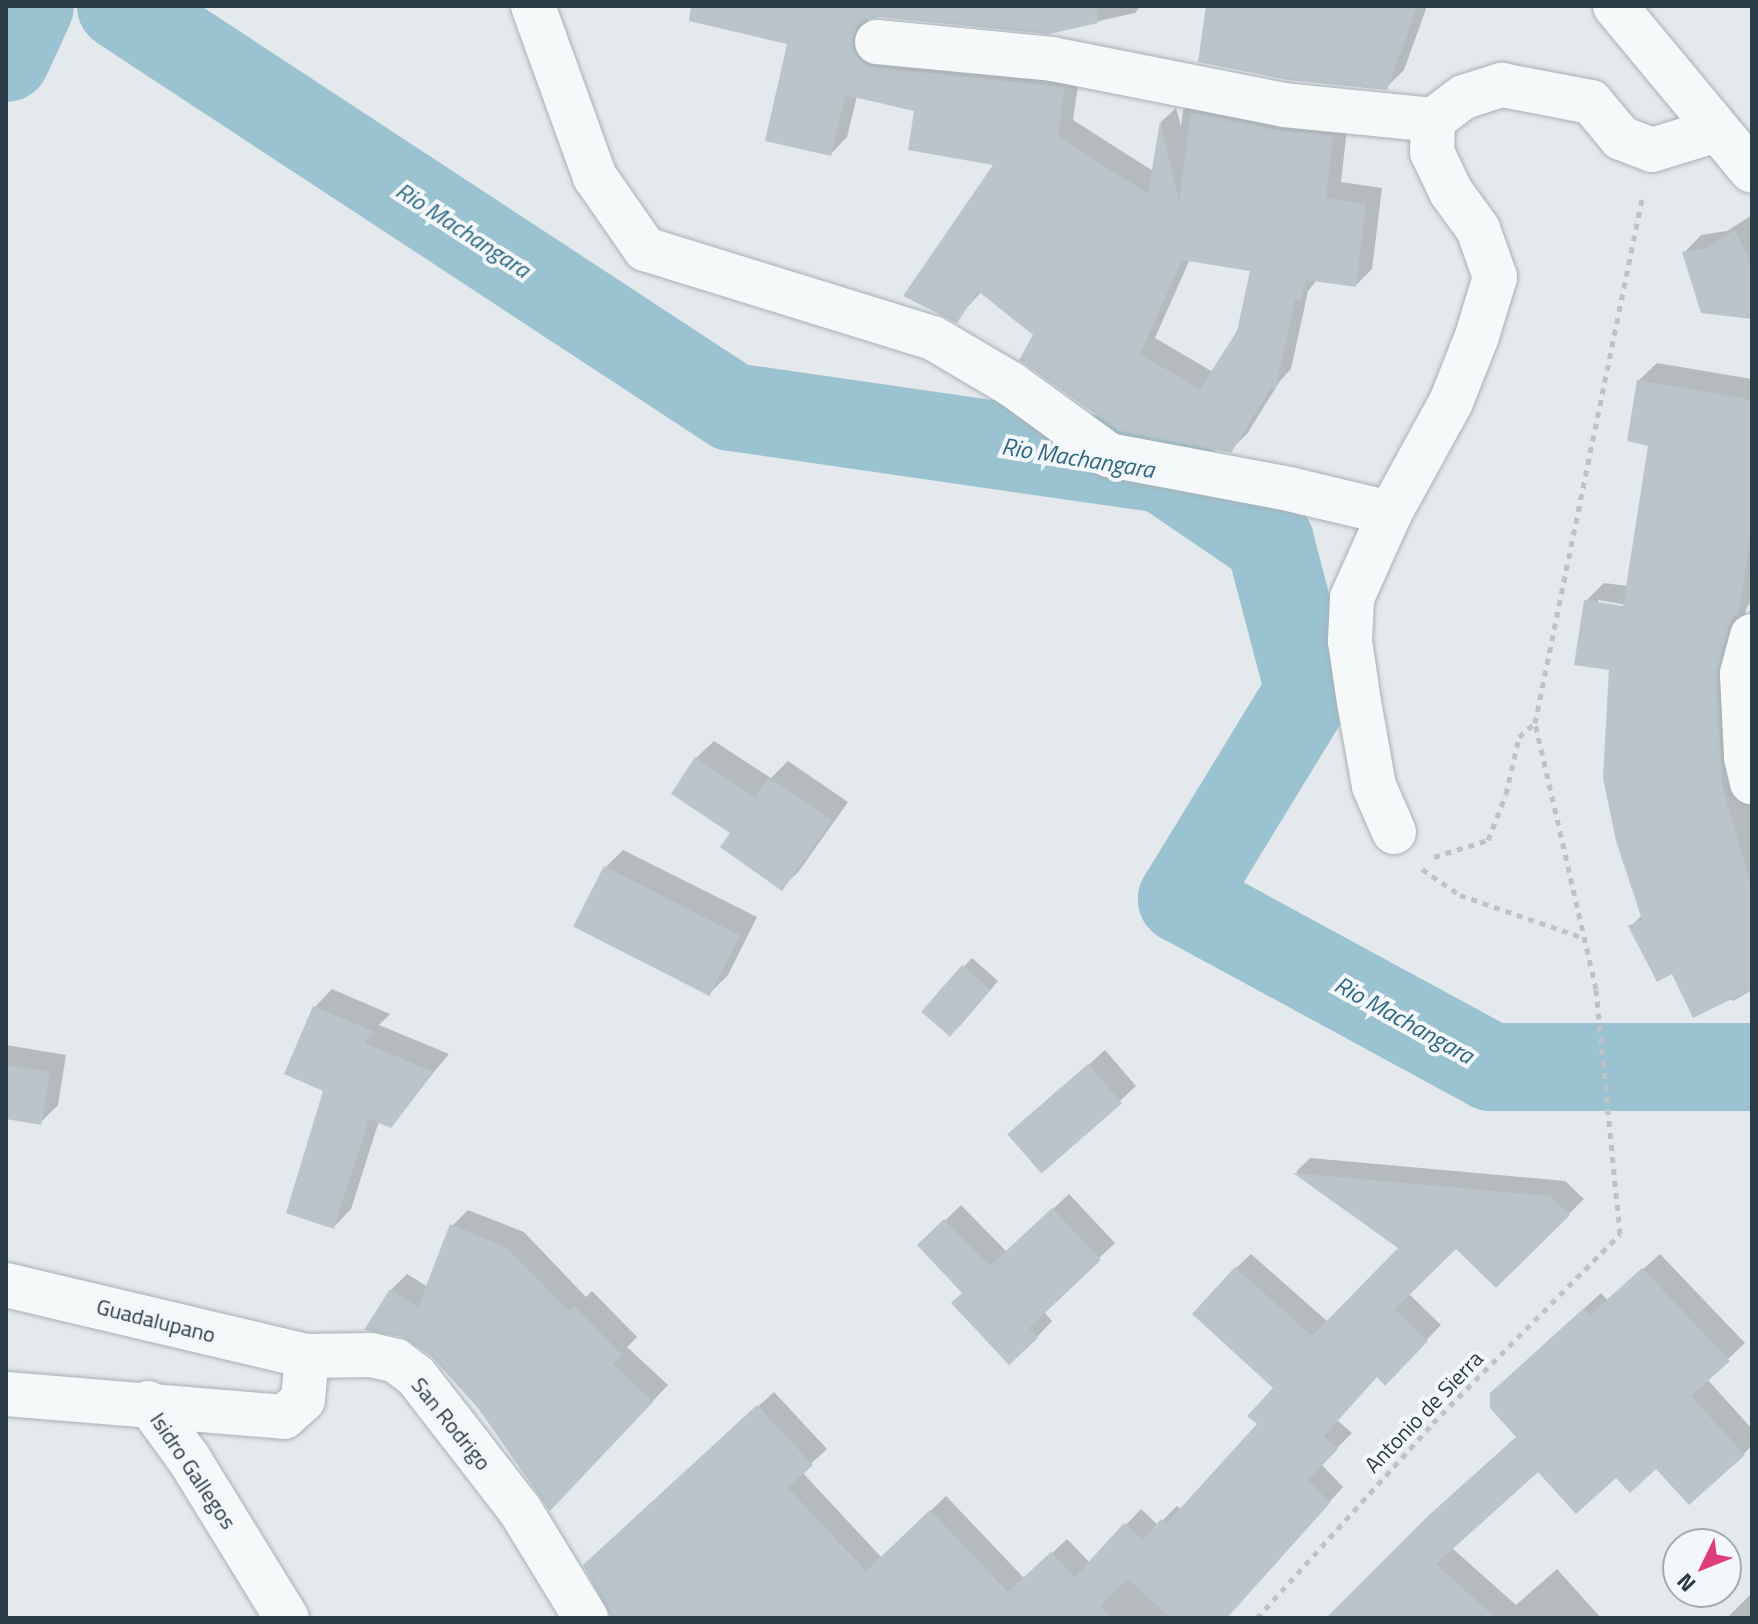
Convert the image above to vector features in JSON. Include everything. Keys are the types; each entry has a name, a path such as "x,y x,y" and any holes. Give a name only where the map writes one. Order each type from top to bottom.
{"street":[{"path":"533,6 595,177 645,249 933,338 1011,384 1109,455 1289,489 1390,513"},
{"path":"1615,6 1752,171"},
{"path":"877,42 1052,59 1284,105 1433,120 1464,97 1502,85 1591,102 1621,138 1652,150 1717,130"},
{"path":"1401,845 1374,786 1350,641 1352,598 1390,513 1451,402 1477,336 1495,277 1478,229 1451,192 1432,152 1433,120"},
{"path":"1752,636 1742,674 1746,757 1752,782"},
{"name":"Guadalupano","path":"6,1285 307,1356"},
{"name":"San Rodrigo","path":"307,1356 371,1355 396,1361 416,1376 520,1510 586,1618"},
{"path":"148,1403 284,1417 303,1400 307,1356"},
{"name":"Isidro Gallegos","path":"6,1394 148,1403 189,1459 287,1618"}],"path":[{"path":"1584,938 1535,723 1636,226"},
{"path":"1401,845 1445,856 1488,840 1506,794 1519,737 1535,723"},
{"path":"1401,845 1460,895 1584,938"},
{"name":"Antonio de Sierra","path":"1257,1618 1433,1423 1620,1234 1596,989 1584,938"}],"building":[{"path":"691,6 1096,6 1098,23 1049,34 879,17 866,20 857,27 852,40 855,53 862,62 875,67 1065,87 1058,136 1148,194 1160,121 1179,200 1191,112 1279,130 1333,135 1326,198 1366,204 1356,287 1306,280 1301,301 1295,300 1276,388 1271,388 1231,453 1119,431 1019,360 1033,335 978,291 957,323 903,296 993,165 908,150 914,111 845,95 831,156 765,141 787,44 689,21","holes":["1182,260 1250,271 1237,331 1200,389 1140,354"]},
{"path":"1206,6 1417,6 1387,90 1288,80 1198,62"},
{"path":"1735,230 1752,265 1752,319 1701,313 1682,252 1707,248"},
{"path":"1637,380 1752,400 1752,529 1738,616 1734,615 1728,630 1717,675 1722,785 1752,888 1752,989 1693,1018 1672,974 1657,982 1628,926 1642,919 1616,841 1603,778 1609,670 1574,665 1584,600 1623,606 1648,446 1627,441"},
{"path":"695,757 755,797 769,777 832,820 782,891 720,847 730,833 671,794"},
{"path":"604,866 740,935 709,996 573,927"},
{"path":"962,965 991,990 950,1037 921,1012"},
{"path":"313,1006 375,1032 364,1043 434,1072 391,1128 369,1119 334,1229 286,1213 323,1091 284,1074"},
{"path":"1088,1064 1122,1103 1041,1173 1007,1134"},
{"path":"6,1065 50,1072 41,1125 6,1119"},
{"path":"1293,1173 1550,1196 1570,1215 1496,1288 1456,1249 1395,1309 1428,1341 1385,1386 1377,1377 1324,1436 1338,1449 1308,1480 1330,1503 1227,1618 1170,1618 1128,1579 1100,1605 1113,1618 611,1617 583,1565 757,1405 813,1465 788,1488 866,1571 930,1510 1008,1592 1051,1552 1075,1577 1124,1523 1143,1540 1161,1519 1166,1524 1257,1424 1247,1416 1273,1388 1192,1314 1235,1267 1312,1336 1398,1248"},
{"path":"1052,1208 1101,1260 1029,1328 1038,1338 1009,1365 951,1303 962,1293 917,1245 944,1219 990,1266"},
{"path":"450,1224 507,1248 569,1311 574,1306 622,1355 613,1364 653,1402 550,1511 478,1408 431,1356 402,1337 364,1330 390,1289 418,1307"},
{"path":"1642,1268 1730,1361 1691,1396 1745,1455 1689,1505 1656,1469 1630,1493 1616,1478 1576,1514 1538,1472 1436,1564 1496,1618 1326,1618 1428,1516 1516,1437 1490,1408 1490,1393 1584,1308 1590,1315"}],"waterway":[{"name":"Rio Machangara","path":"6,58 30,6"},
{"name":"Rio Machangara","path":"121,6 732,407 1163,469 1270,542 1309,691 1182,899 1491,1067 1752,1067"}]}
